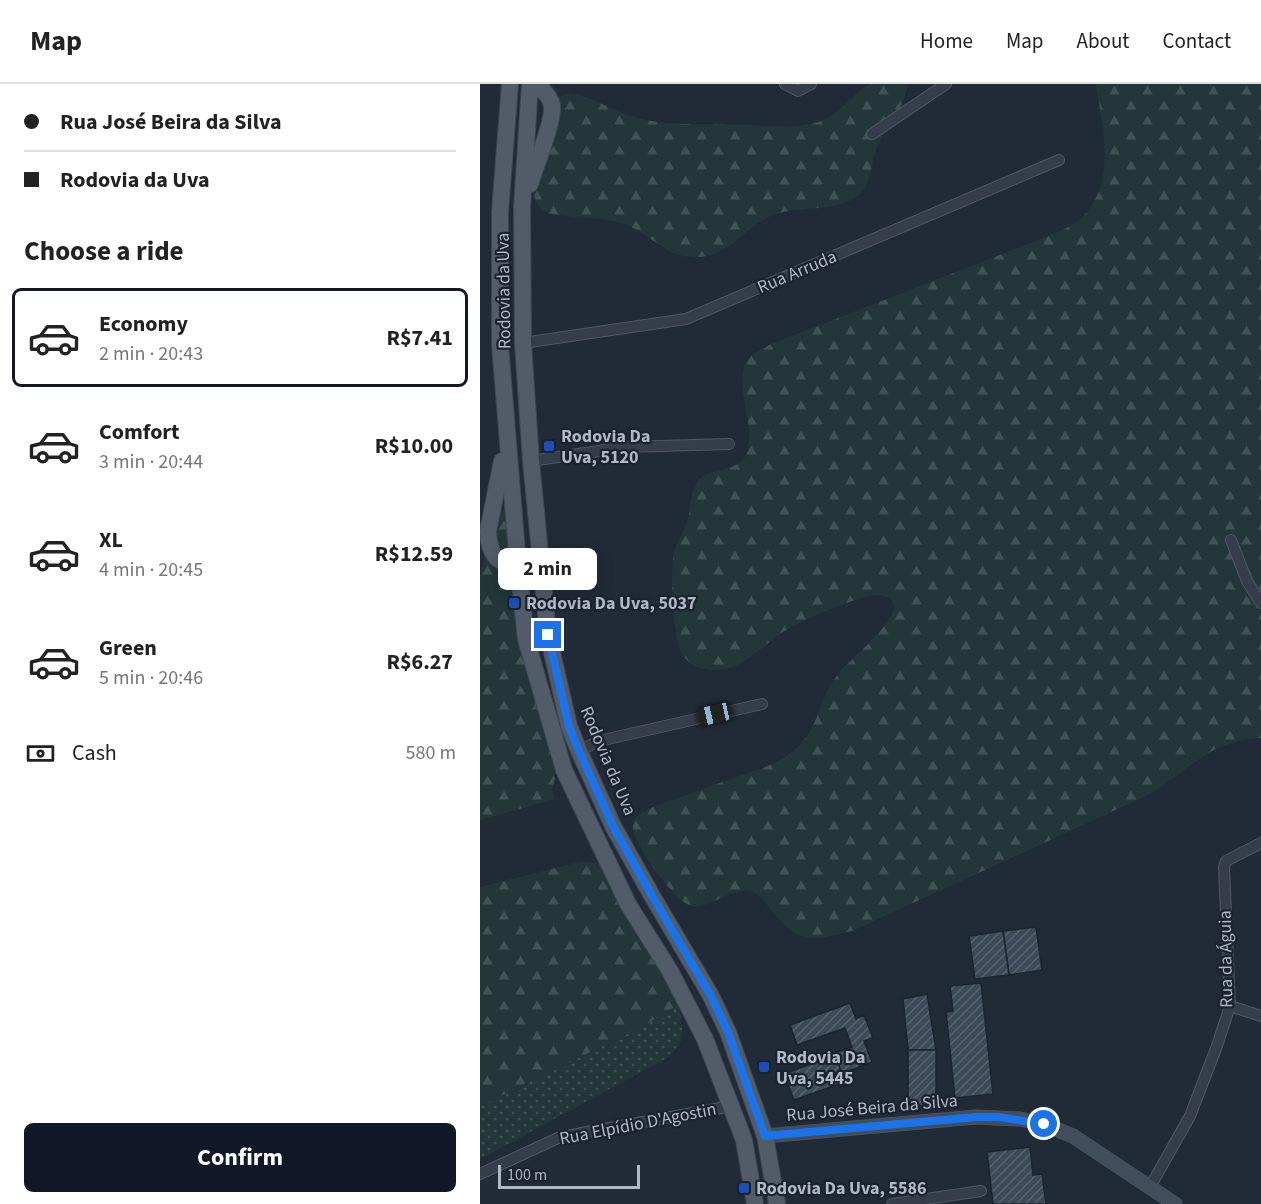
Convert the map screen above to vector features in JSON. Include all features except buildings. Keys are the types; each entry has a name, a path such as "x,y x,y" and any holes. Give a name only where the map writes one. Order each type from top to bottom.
{"main road":[{"name":"Rodovia da Uva","path":"510,84 500,212 500,345 526,639 564,770 628,904 670,971 705,1039 744,1140 754,1204"},
{"name":"Rodovia da Uva","path":"532,84 522,207 523,343 531,461 548,635 569,726 613,826 711,996 728,1032 765,1136 777,1204"},
{"path":"522,207 550,120 552,106 546,93 532,84"},
{"path":"507,437 488,531 491,550 506,564 540,563"},
{"path":"744,1140 765,1136"}],"street":[{"path":"785,84 798,91 811,84"},
{"path":"872,134 946,84"},
{"name":"Rua Arruda","path":"523,343 686,319 1059,160"},
{"path":"531,461 626,447 729,444"},
{"path":"1231,540 1247,581 1261,603"},
{"path":"579,751 599,741 762,704"},
{"name":"Rua da Águia","path":"1150,1187 1190,1116 1230,1006 1224,867 1226,861 1261,843"},
{"path":"1230,1006 1261,1016"},
{"name":"Rua Elpídio D'Agostin","path":"480,1174 558,1138 586,1131 732,1106"},
{"name":"Rua José Beira da Silva","path":"765,1136 976,1117 1020,1119 1044,1124 1072,1136 1175,1204"},
{"path":"892,1204 981,1191"}],"green space":[{"path":"870,84 908,84 902,103 876,149 869,180 859,195 850,201 828,207 770,216 714,254 691,257 673,253 627,225 600,219 551,214 543,210 535,199 533,190 550,103 564,94 581,96 627,115 660,122 789,126 826,119"},
{"path":"1096,84 1261,84 1261,738 1240,741 1213,750 1148,795 852,931 817,938 799,935 782,922 764,900 753,892 745,890 700,906 685,903 665,883 638,843 633,824 636,818 653,807 770,765 795,750 811,730 831,684 887,623 894,607 891,598 880,595 864,597 839,606 781,633 746,660 728,669 697,667 683,655 678,643 673,611 674,552 687,523 692,494 699,480 709,473 736,465 746,455 749,432 742,378 744,366 752,355 769,345 1046,237 1079,220 1091,206 1104,173 1104,138"},
{"path":"501,510 510,511 520,536 552,752 555,778 552,791 555,799 480,820 480,576 494,519"},
{"path":"580,862 597,863 608,871 666,974 678,1005 638,1029 480,1106 480,887"},
{"path":"678,1005 681,1040 667,1058 480,1159 480,1106 638,1029"}],"place":[{"name":"Rodovia Da Uva, 5120","path":"549,446"},
{"name":"Rodovia Da Uva, 5037","path":"514,603"},
{"name":"Rodovia Da Uva, 5445","path":"764,1067"},
{"name":"Rodovia Da Uva, 5586","path":"744,1188"}],"route":[{"path":"548,635 569,726 579,751 613,826 711,996 728,1032 765,1136 976,1117 1020,1119 1044,1124"}]}
